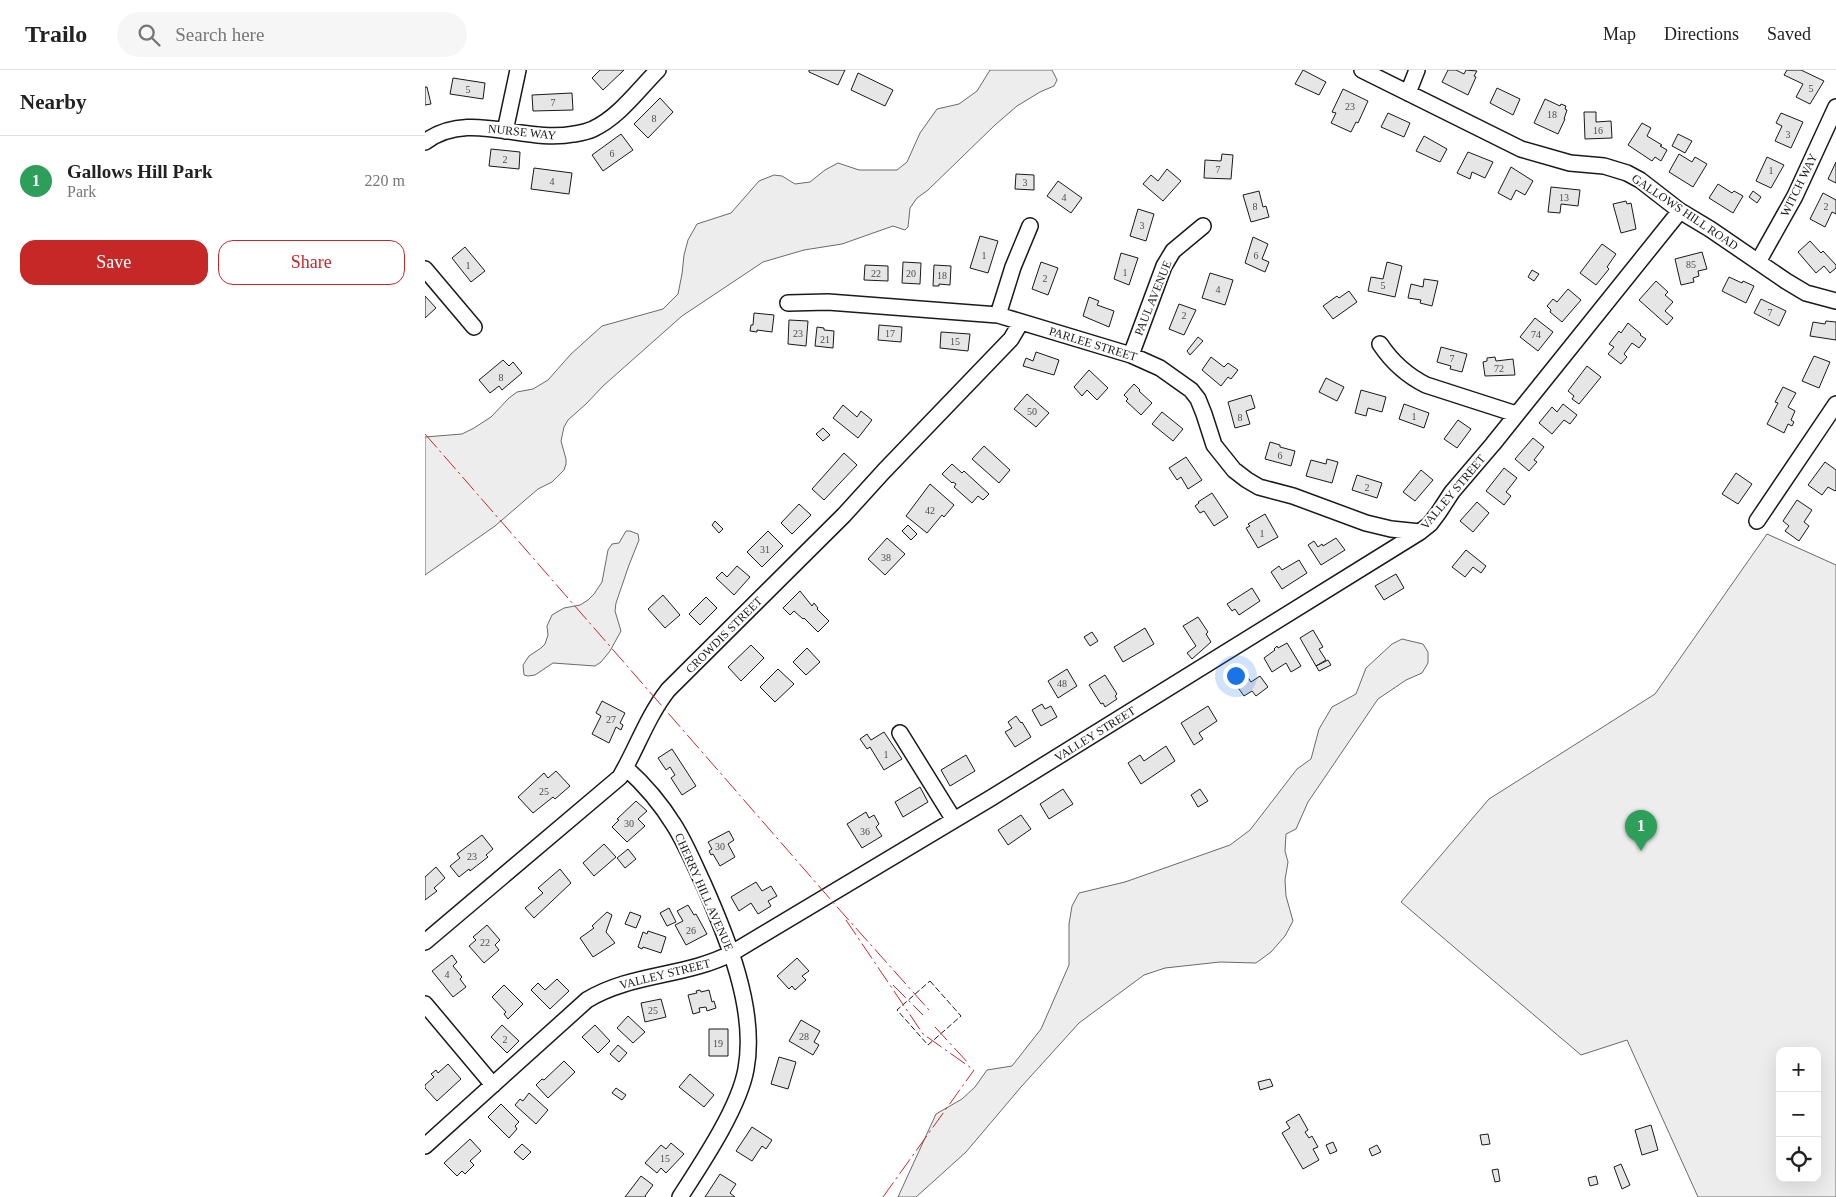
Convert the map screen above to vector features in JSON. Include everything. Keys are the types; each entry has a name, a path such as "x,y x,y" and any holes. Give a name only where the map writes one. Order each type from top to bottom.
{"street":[{"path":"505,131 518,70"},
{"name":"NURSE WAY","path":"425,142 437,134 458,127 554,137 591,130 606,122 658,70"},
{"name":"GALLOWS HILL ROAD","path":"1362,70 1521,149 1570,164 1604,166 1627,173 1640,180 1680,211 1786,281 1806,293 1836,300"},
{"path":"1408,93 1417,70"},
{"name":"WITCH WAY","path":"1758,262 1795,196 1836,107"},
{"name":"VALLEY STREET","path":"425,1146 580,1007 598,994 623,984 698,967 720,960 954,820 1420,532 1439,512 1452,492 1680,211"},
{"path":"999,315 1013,267 1030,226"},
{"name":"PAUL AVENUE","path":"1131,355 1164,266 1173,252 1203,226"},
{"path":"425,268 474,327"},
{"name":"PARLEE STREET","path":"787,303 828,302 999,315 1131,355 1171,374 1191,390 1201,407 1214,445 1234,470 1247,480 1259,487 1293,496 1366,523 1391,529 1420,532"},
{"name":"CROWDIS STREET","path":"425,942 620,777 649,719 668,690 844,515 1011,339 1021,322"},
{"path":"1380,344 1396,365 1416,380 1426,385 1517,414"},
{"path":"1757,521 1836,404"},
{"path":"900,733 954,820"},
{"name":"CHERRY HILL AVENUE","path":"626,768 650,792 675,826 713,907 737,970 747,1031 749,1052 738,1096 726,1120 680,1197"},
{"path":"425,1004 493,1085"}],"shaded area":[{"path":"990,70 1052,70 1057,80 1054,86 1017,106 928,190 917,198 910,208 908,227 905,230 893,226 842,244 804,250 763,262 682,316 603,386 568,420 564,427 561,441 566,459 564,470 552,482 538,489 495,526 425,575 425,437 462,434 474,428 491,417 517,392 533,389 548,380 571,354 602,326 663,309 678,294 688,240 697,224 731,213 759,181 774,175 782,176 795,184 810,182 825,170 838,163 859,170 897,170 907,162 920,133 937,109 959,104 977,91"},
{"path":"626,531 638,534 639,540 616,603 615,611 621,631 610,651 595,666 553,663 535,675 524,675 523,665 529,656 545,644 548,635 547,626 552,615 564,608 580,605 594,594 602,582 608,550 612,544 619,543"},
{"path":"1767,534 1836,565 1836,1197 1698,1197 1627,1040 1581,1055 1401,902 1489,799 1655,694"},
{"path":"1402,639 1423,644 1428,652 1428,663 1422,673 1406,680 1378,699 1308,802 1296,829 1286,834 1285,851 1288,862 1285,880 1286,896 1293,921 1285,936 1271,952 1256,963 1220,962 1165,968 1144,975 1079,1023 966,1152 935,1180 916,1197 898,1197 936,1114 962,1099 975,1087 987,1070 1012,1066 1041,1029 1069,965 1069,924 1072,906 1079,893 1125,882 1230,845 1250,830 1297,769 1311,759 1319,729 1332,707 1356,694 1366,668 1392,644"}],"building":[{"path":"600,70 624,70 603,90 592,78"},
{"path":"809,70 845,70 838,85 809,72"},
{"path":"1303,70 1326,82 1319,95 1295,84"},
{"path":"1448,70 1456,70 1464,74 1466,70 1477,71 1468,95 1442,82"},
{"path":"1787,70 1801,70 1824,81 1810,104 1796,97 1803,84 1784,75"},
{"path":"858,73 893,90 885,106 851,90"},
{"path":"453,78 485,83 483,99 450,94"},
{"path":"425,87 427,87 431,104 425,105"},
{"path":"1497,88 1520,99 1513,115 1490,103"},
{"path":"1343,89 1368,101 1358,123 1356,122 1351,132 1331,123 1336,113 1332,112"},
{"path":"572,93 573,110 533,111 532,95"},
{"path":"660,98 673,112 648,138 634,124"},
{"path":"1545,99 1560,106 1561,104 1566,106 1565,119 1558,134 1534,123"},
{"path":"1584,112 1596,112 1596,122 1611,121 1612,138 1585,139"},
{"path":"1388,113 1410,123 1404,137 1381,127"},
{"path":"1781,113 1803,122 1791,148 1775,141 1782,126 1776,123"},
{"path":"1642,123 1651,128 1647,136 1667,150 1661,161 1655,157 1652,161 1628,145"},
{"path":"621,134 633,150 603,171 592,155"},
{"path":"1678,134 1692,141 1685,153 1672,146"},
{"path":"1424,136 1447,149 1440,162 1416,151"},
{"path":"491,149 520,152 519,169 489,166"},
{"path":"1468,152 1493,162 1485,178 1472,172 1470,179 1457,173"},
{"path":"1222,154 1233,155 1231,179 1204,178 1205,160 1221,161"},
{"path":"1679,154 1692,162 1695,157 1707,164 1693,187 1669,172"},
{"path":"1767,157 1784,165 1771,188 1756,181"},
{"path":"1836,162 1836,183 1828,179"},
{"path":"1511,167 1533,181 1525,195 1516,190 1511,200 1498,193"},
{"path":"534,168 572,173 569,194 531,189"},
{"path":"1167,169 1181,181 1163,201 1143,184 1151,175 1158,181"},
{"path":"1016,174 1034,175 1034,190 1015,189"},
{"path":"1058,181 1082,198 1071,213 1047,196"},
{"path":"1718,184 1732,193 1734,191 1743,196 1733,213 1709,198"},
{"path":"1551,187 1580,190 1578,206 1561,204 1560,213 1548,212"},
{"path":"1259,191 1263,207 1266,206 1269,217 1251,222 1243,195"},
{"path":"1753,191 1761,197 1757,203 1749,197"},
{"path":"1823,193 1836,200 1836,214 1832,212 1825,227 1810,219"},
{"path":"1626,201 1627,204 1631,203 1636,229 1621,233 1613,204"},
{"path":"1138,209 1154,214 1146,241 1130,236"},
{"path":"980,236 998,241 988,273 970,268"},
{"path":"1253,237 1268,244 1262,259 1269,262 1265,272 1245,263"},
{"path":"1810,241 1836,265 1836,268 1830,273 1824,266 1816,273 1798,252"},
{"path":"1602,244 1616,254 1607,267 1609,269 1596,285 1580,273"},
{"path":"465,247 485,271 471,282 452,258"},
{"path":"1702,252 1707,269 1698,271 1699,276 1693,278 1694,282 1681,285 1675,259"},
{"path":"1121,253 1138,258 1129,285 1114,279"},
{"path":"903,262 921,263 920,284 902,283"},
{"path":"1041,262 1058,268 1048,295 1032,289"},
{"path":"1387,262 1402,266 1395,297 1368,291 1371,277 1383,279"},
{"path":"865,265 888,266 888,281 864,280"},
{"path":"934,265 951,266 950,285 939,284 939,286 933,286"},
{"path":"1532,270 1539,274 1534,281 1528,277"},
{"path":"1210,273 1233,280 1225,305 1202,298"},
{"path":"1729,277 1754,286 1746,303 1722,291"},
{"path":"1424,279 1438,281 1432,306 1420,303 1421,300 1408,298 1411,284 1423,287"},
{"path":"1656,281 1668,292 1665,295 1673,302 1665,311 1673,318 1667,325 1639,300"},
{"path":"1568,289 1581,300 1562,322 1550,312 1551,310 1547,306 1553,299 1557,302"},
{"path":"1349,291 1357,302 1333,319 1323,306 1337,296 1339,298"},
{"path":"425,296 436,308 425,318"},
{"path":"1089,297 1099,301 1097,305 1114,311 1109,327 1083,316"},
{"path":"1761,299 1786,311 1779,326 1754,313"},
{"path":"1179,304 1196,310 1184,335 1169,329"},
{"path":"754,313 774,315 772,332 750,331 751,325 753,325"},
{"path":"1535,318 1553,332 1538,351 1520,337"},
{"path":"789,320 808,321 806,346 788,344"},
{"path":"1826,321 1836,322 1836,340 1810,336 1813,322 1825,324"},
{"path":"1628,323 1646,339 1639,348 1632,343 1624,354 1627,357 1621,364 1608,354 1614,347 1609,344 1619,331 1621,333"},
{"path":"879,325 902,327 901,342 878,340"},
{"path":"817,327 834,331 833,348 815,346"},
{"path":"941,332 970,334 968,351 940,348"},
{"path":"1198,337 1203,341 1190,355 1187,351"},
{"path":"1441,347 1467,354 1462,372 1450,369 1451,366 1437,362"},
{"path":"1036,352 1059,360 1054,375 1023,366 1026,358 1033,361"},
{"path":"1814,356 1830,362 1819,388 1802,381"},
{"path":"1211,357 1224,367 1228,363 1238,370 1231,379 1228,377 1221,386 1202,370"},
{"path":"1495,357 1496,361 1513,359 1515,375 1485,376 1483,362 1487,361 1487,358"},
{"path":"503,360 509,366 513,362 522,373 502,390 499,386 490,393 479,380"},
{"path":"1587,366 1601,377 1579,404 1572,399 1574,396 1568,391"},
{"path":"1089,370 1108,388 1097,400 1087,390 1082,396 1074,387"},
{"path":"1326,378 1344,387 1337,401 1319,392"},
{"path":"1134,384 1152,403 1141,415 1126,401 1128,399 1124,395"},
{"path":"1783,387 1796,393 1788,407 1795,411 1791,420 1794,422 1792,426 1788,424 1784,433 1767,424 1778,403 1775,402"},
{"path":"1361,390 1386,397 1382,412 1368,408 1366,416 1355,413"},
{"path":"1027,394 1049,413 1036,427 1014,409"},
{"path":"1251,395 1255,408 1246,411 1250,424 1235,428 1228,402"},
{"path":"1404,404 1429,413 1424,428 1399,419"},
{"path":"1563,404 1577,415 1570,424 1564,420 1552,434 1539,423 1552,407 1557,412"},
{"path":"843,405 857,417 861,411 872,420 858,438 833,418"},
{"path":"1162,412 1183,429 1173,441 1152,424"},
{"path":"1458,420 1471,429 1457,448 1444,439"},
{"path":"823,428 830,435 823,441 816,434"},
{"path":"1533,438 1544,447 1534,460 1537,462 1529,471 1515,459"},
{"path":"1270,442 1295,451 1291,466 1265,459"},
{"path":"984,446 1010,470 999,483 972,459"},
{"path":"844,453 857,465 824,500 812,489"},
{"path":"1186,457 1202,480 1188,489 1181,477 1177,480 1169,468"},
{"path":"1327,459 1338,462 1332,483 1306,476 1311,460 1326,464"},
{"path":"1825,462 1836,470 1836,490 1828,487 1822,495 1808,485"},
{"path":"952,464 962,473 964,471 989,494 983,500 978,496 972,503 954,487 956,484 952,483 942,474"},
{"path":"1504,468 1517,478 1506,492 1511,496 1504,505 1486,491"},
{"path":"1421,470 1433,480 1415,501 1403,492"},
{"path":"1736,473 1752,484 1738,504 1722,494"},
{"path":"1357,475 1382,483 1377,498 1352,490"},
{"path":"930,484 954,505 944,517 942,515 927,533 906,516"},
{"path":"1212,493 1228,517 1214,526 1204,511 1200,513 1195,506"},
{"path":"1797,500 1812,510 1804,522 1809,526 1799,541 1785,531 1789,526 1783,521"},
{"path":"1477,502 1489,513 1473,532 1460,521"},
{"path":"799,504 811,515 792,534 781,523"},
{"path":"1265,514 1278,537 1258,548 1246,528 1250,526 1248,524"},
{"path":"715,521 723,529 719,533 712,525"},
{"path":"908,525 917,534 911,540 902,531"},
{"path":"768,531 783,546 762,567 747,552"},
{"path":"887,538 905,554 885,575 868,559"},
{"path":"1336,538 1345,550 1321,565 1308,545 1314,541 1318,547 1322,544 1323,546"},
{"path":"1466,550 1486,566 1481,573 1473,567 1465,577 1452,567"},
{"path":"1299,560 1307,573 1282,589 1271,572 1279,566 1282,570"},
{"path":"737,566 750,577 734,595 716,578 722,572 727,577"},
{"path":"1396,574 1404,588 1384,600 1375,586"},
{"path":"1252,588 1260,601 1239,615 1235,609 1232,611 1227,604"},
{"path":"800,591 812,606 814,603 817,609 829,621 818,632 794,611 790,615 783,608"},
{"path":"663,595 680,615 665,628 648,609"},
{"path":"706,597 717,608 700,625 689,614"},
{"path":"1198,617 1208,632 1206,634 1211,642 1192,659 1187,653 1196,646 1183,626"},
{"path":"1145,628 1154,644 1123,662 1114,647"},
{"path":"1313,630 1323,647 1319,649 1326,660 1316,666 1300,638"},
{"path":"1092,632 1098,641 1090,646 1084,637"},
{"path":"1287,643 1301,666 1291,672 1286,663 1272,672 1264,658 1275,650 1277,646 1278,648"},
{"path":"751,645 764,658 741,681 728,667"},
{"path":"807,648 820,662 806,675 793,662"},
{"path":"1328,660 1331,665 1319,671 1316,666"},
{"path":"778,669 794,684 775,702 760,687"},
{"path":"1067,669 1077,686 1058,698 1048,681"},
{"path":"1243,670 1251,682 1260,676 1268,687 1256,696 1252,691 1244,696 1231,678"},
{"path":"1105,675 1117,694 1115,696 1117,699 1105,707 1089,685"},
{"path":"602,701 625,713 620,723 623,725 621,730 616,727 609,743 592,734 601,716 596,713"},
{"path":"1042,704 1045,709 1051,706 1057,717 1041,726 1032,710"},
{"path":"1208,706 1217,721 1199,733 1203,739 1194,745 1181,723"},
{"path":"1016,716 1031,737 1015,747 1005,732 1012,728 1008,722"},
{"path":"884,732 902,759 884,770 870,747 867,749 860,739 867,734 871,740"},
{"path":"1166,746 1175,761 1141,784 1128,763 1140,755 1144,761"},
{"path":"672,749 696,786 682,795 671,778 675,775 670,767 666,770 658,758"},
{"path":"966,755 975,771 950,786 941,770"},
{"path":"556,771 570,786 555,799 553,797 533,813 518,797 544,773 548,778"},
{"path":"920,787 928,802 903,817 895,802"},
{"path":"1063,789 1073,804 1049,819 1040,804"},
{"path":"1200,789 1208,801 1198,807 1191,795"},
{"path":"636,801 647,811 638,819 645,826 627,842 612,827 619,820 617,819"},
{"path":"866,812 869,818 874,815 879,824 876,827 882,836 862,848 847,824"},
{"path":"1021,815 1031,829 1008,845 998,830"},
{"path":"729,831 734,840 728,844 735,857 720,866 709,851 712,849 708,842"},
{"path":"482,835 493,849 486,855 488,857 459,877 450,866 460,858 457,854"},
{"path":"604,844 616,857 594,876 583,863"},
{"path":"628,849 636,859 625,868 617,858"},
{"path":"436,867 445,878 434,888 437,891 425,900 425,877"},
{"path":"560,869 571,883 534,918 525,908 543,893 538,888"},
{"path":"756,882 762,891 771,886 777,896 768,901 771,906 758,914 751,903 739,911 731,897"},
{"path":"688,905 694,915 696,914 707,934 686,945 675,925 683,921 677,911"},
{"path":"669,908 676,922 667,926 660,913"},
{"path":"607,912 612,915 606,932 615,943 593,957 580,938 594,928 592,926"},
{"path":"630,912 641,916 636,928 625,924"},
{"path":"487,925 500,940 495,945 499,950 484,963 469,946 476,940 473,937"},
{"path":"648,931 666,937 661,953 638,947 643,932 647,934"},
{"path":"452,955 457,962 453,966 462,977 460,979 466,987 453,997 432,971"},
{"path":"797,958 809,971 802,976 806,980 795,990 792,986 789,989 777,976"},
{"path":"557,979 569,991 550,1009 531,990 538,983 545,990"},
{"path":"504,985 523,1004 508,1019 504,1014 506,1012 492,997"},
{"path":"700,990 701,992 709,990 712,1002 714,1001 716,1008 707,1011 706,1007 699,1008 700,1012 693,1014 688,995 697,993 696,991"},
{"path":"661,999 666,1017 645,1022 641,1003"},
{"path":"628,1016 645,1032 633,1043 617,1028"},
{"path":"801,1020 820,1031 814,1042 819,1045 813,1055 789,1041"},
{"path":"502,1025 519,1041 507,1053 491,1037"},
{"path":"595,1025 610,1041 598,1053 582,1037"},
{"path":"709,1029 728,1029 728,1056 709,1056"},
{"path":"618,1045 627,1053 619,1062 610,1054"},
{"path":"779,1057 796,1062 788,1089 771,1084"},
{"path":"564,1061 575,1072 548,1098 536,1085"},
{"path":"448,1064 461,1079 437,1101 425,1088 425,1085 434,1077 431,1074 436,1070 438,1073"},
{"path":"690,1074 714,1095 704,1107 679,1087"},
{"path":"1270,1079 1273,1086 1260,1090 1258,1082"},
{"path":"616,1088 626,1095 622,1100 612,1093"},
{"path":"529,1093 548,1110 536,1124 515,1105 520,1099 523,1101"},
{"path":"501,1104 519,1122 515,1126 517,1129 509,1138 488,1117"},
{"path":"1299,1114 1308,1130 1305,1132 1309,1138 1312,1136 1318,1147 1313,1149 1319,1160 1303,1169 1282,1133 1290,1128 1286,1122"},
{"path":"1651,1125 1658,1150 1642,1155 1635,1130"},
{"path":"752,1127 772,1140 766,1149 762,1146 752,1161 736,1151"},
{"path":"1488,1134 1490,1144 1482,1145 1480,1135"},
{"path":"470,1139 481,1151 470,1161 474,1165 465,1174 462,1171 457,1176 444,1163"},
{"path":"1333,1142 1337,1151 1330,1154 1326,1145"},
{"path":"671,1143 684,1154 666,1173 661,1168 657,1173 645,1163 661,1145 666,1149"},
{"path":"522,1144 531,1152 523,1160 514,1152"},
{"path":"1377,1145 1381,1152 1372,1156 1369,1149"},
{"path":"1621,1164 1630,1185 1622,1189 1614,1167"},
{"path":"1498,1169 1500,1181 1495,1182 1492,1170"},
{"path":"720,1174 736,1184 730,1193 735,1197 705,1197"},
{"path":"641,1176 653,1185 646,1197 625,1197"},
{"path":"1596,1176 1598,1184 1590,1186 1588,1178"}],"fence":[{"path":"930,981 961,1016 928,1045 897,1010 930,981"}],"power":[{"path":"425,434 929,1010"},
{"path":"846,920 923,1034 974,1070"},
{"path":"893,985 923,1015"},
{"path":"935,1027 969,1064"},
{"path":"883,1197 974,1070"}],"place":[{"name":"Gallows Hill Park","path":"1641,851"}]}
